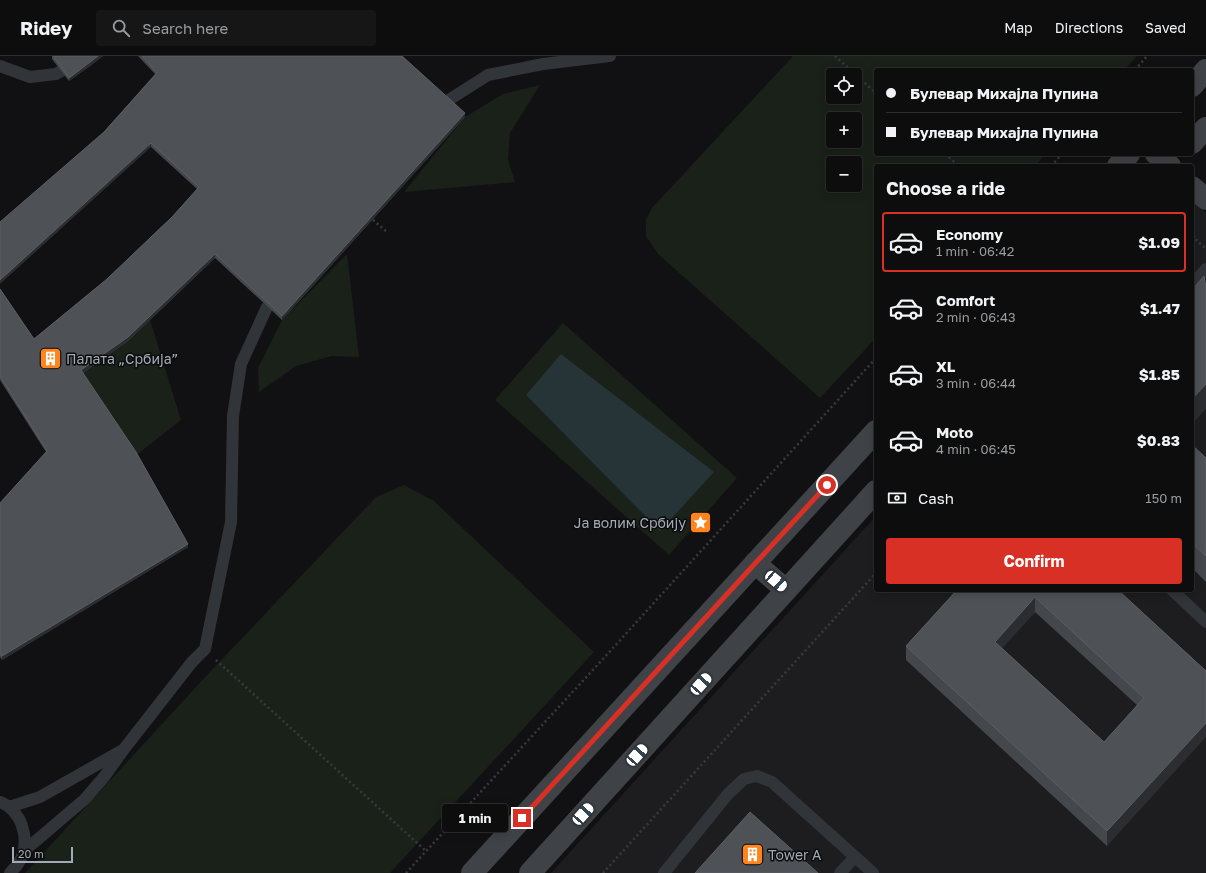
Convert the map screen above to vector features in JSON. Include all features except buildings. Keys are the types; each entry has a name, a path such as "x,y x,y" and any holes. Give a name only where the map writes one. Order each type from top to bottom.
{"main road":[{"path":"1194,84 1206,70"},
{"path":"1120,164 1127,156"},
{"path":"1158,156 1168,164"},
{"path":"1172,164 1181,156"},
{"path":"1194,189 1206,200"},
{"path":"472,873 874,433"},
{"path":"530,873 874,493"},
{"path":"755,563 786,590"}],"lane":[{"path":"447,101 488,75 543,64 610,56"},
{"path":"0,66 30,77 56,74 61,71"},
{"path":"1194,283 1206,269"},
{"path":"24,851 85,800 192,662 205,649 231,522 233,416 241,364 267,307"},
{"path":"1174,592 1206,622"},
{"path":"4,804 40,796 124,749"},
{"path":"664,873 728,794 744,779 757,776 772,782 873,873"},
{"path":"4,804 20,820 25,834 24,851 19,863 10,873"},
{"path":"840,873 855,857"}],"path":[{"path":"835,56 874,91"},
{"path":"1137,68 1147,56"},
{"path":"947,156 957,164"},
{"path":"1053,164 1060,156"},
{"path":"372,220 387,232"},
{"path":"1194,238 1206,249"},
{"path":"406,873 603,659 874,360"},
{"path":"603,873 874,575"},
{"path":"205,649 426,851"}],"shaded area":[{"path":"793,56 1137,56 1126,68 874,68 874,156 1044,156 1037,164 874,164 874,340 820,398 658,254 646,236 646,220 652,208"},
{"path":"540,85 510,133 508,160 515,182 404,192 465,117 503,94"},
{"path":"1194,202 1206,213 1206,873 551,873 874,518 874,592 1194,592"},
{"path":"347,254 359,357 332,356 296,366 259,392 258,368 282,320"},
{"path":"150,320 181,420 135,456 81,374 128,341"},
{"path":"563,323 737,478 669,555 495,400"},
{"path":"561,354 714,472 660,531 526,395"},
{"path":"404,485 434,501 594,652 390,873 25,873 207,675 376,497"}],"place":[{"name":"Палата „Србија”","path":"51,359"},
{"name":"Ја волим Србију","path":"701,523"},
{"name":"Tower A","path":"752,855"}],"route":[{"path":"522,818 827,485"}]}
